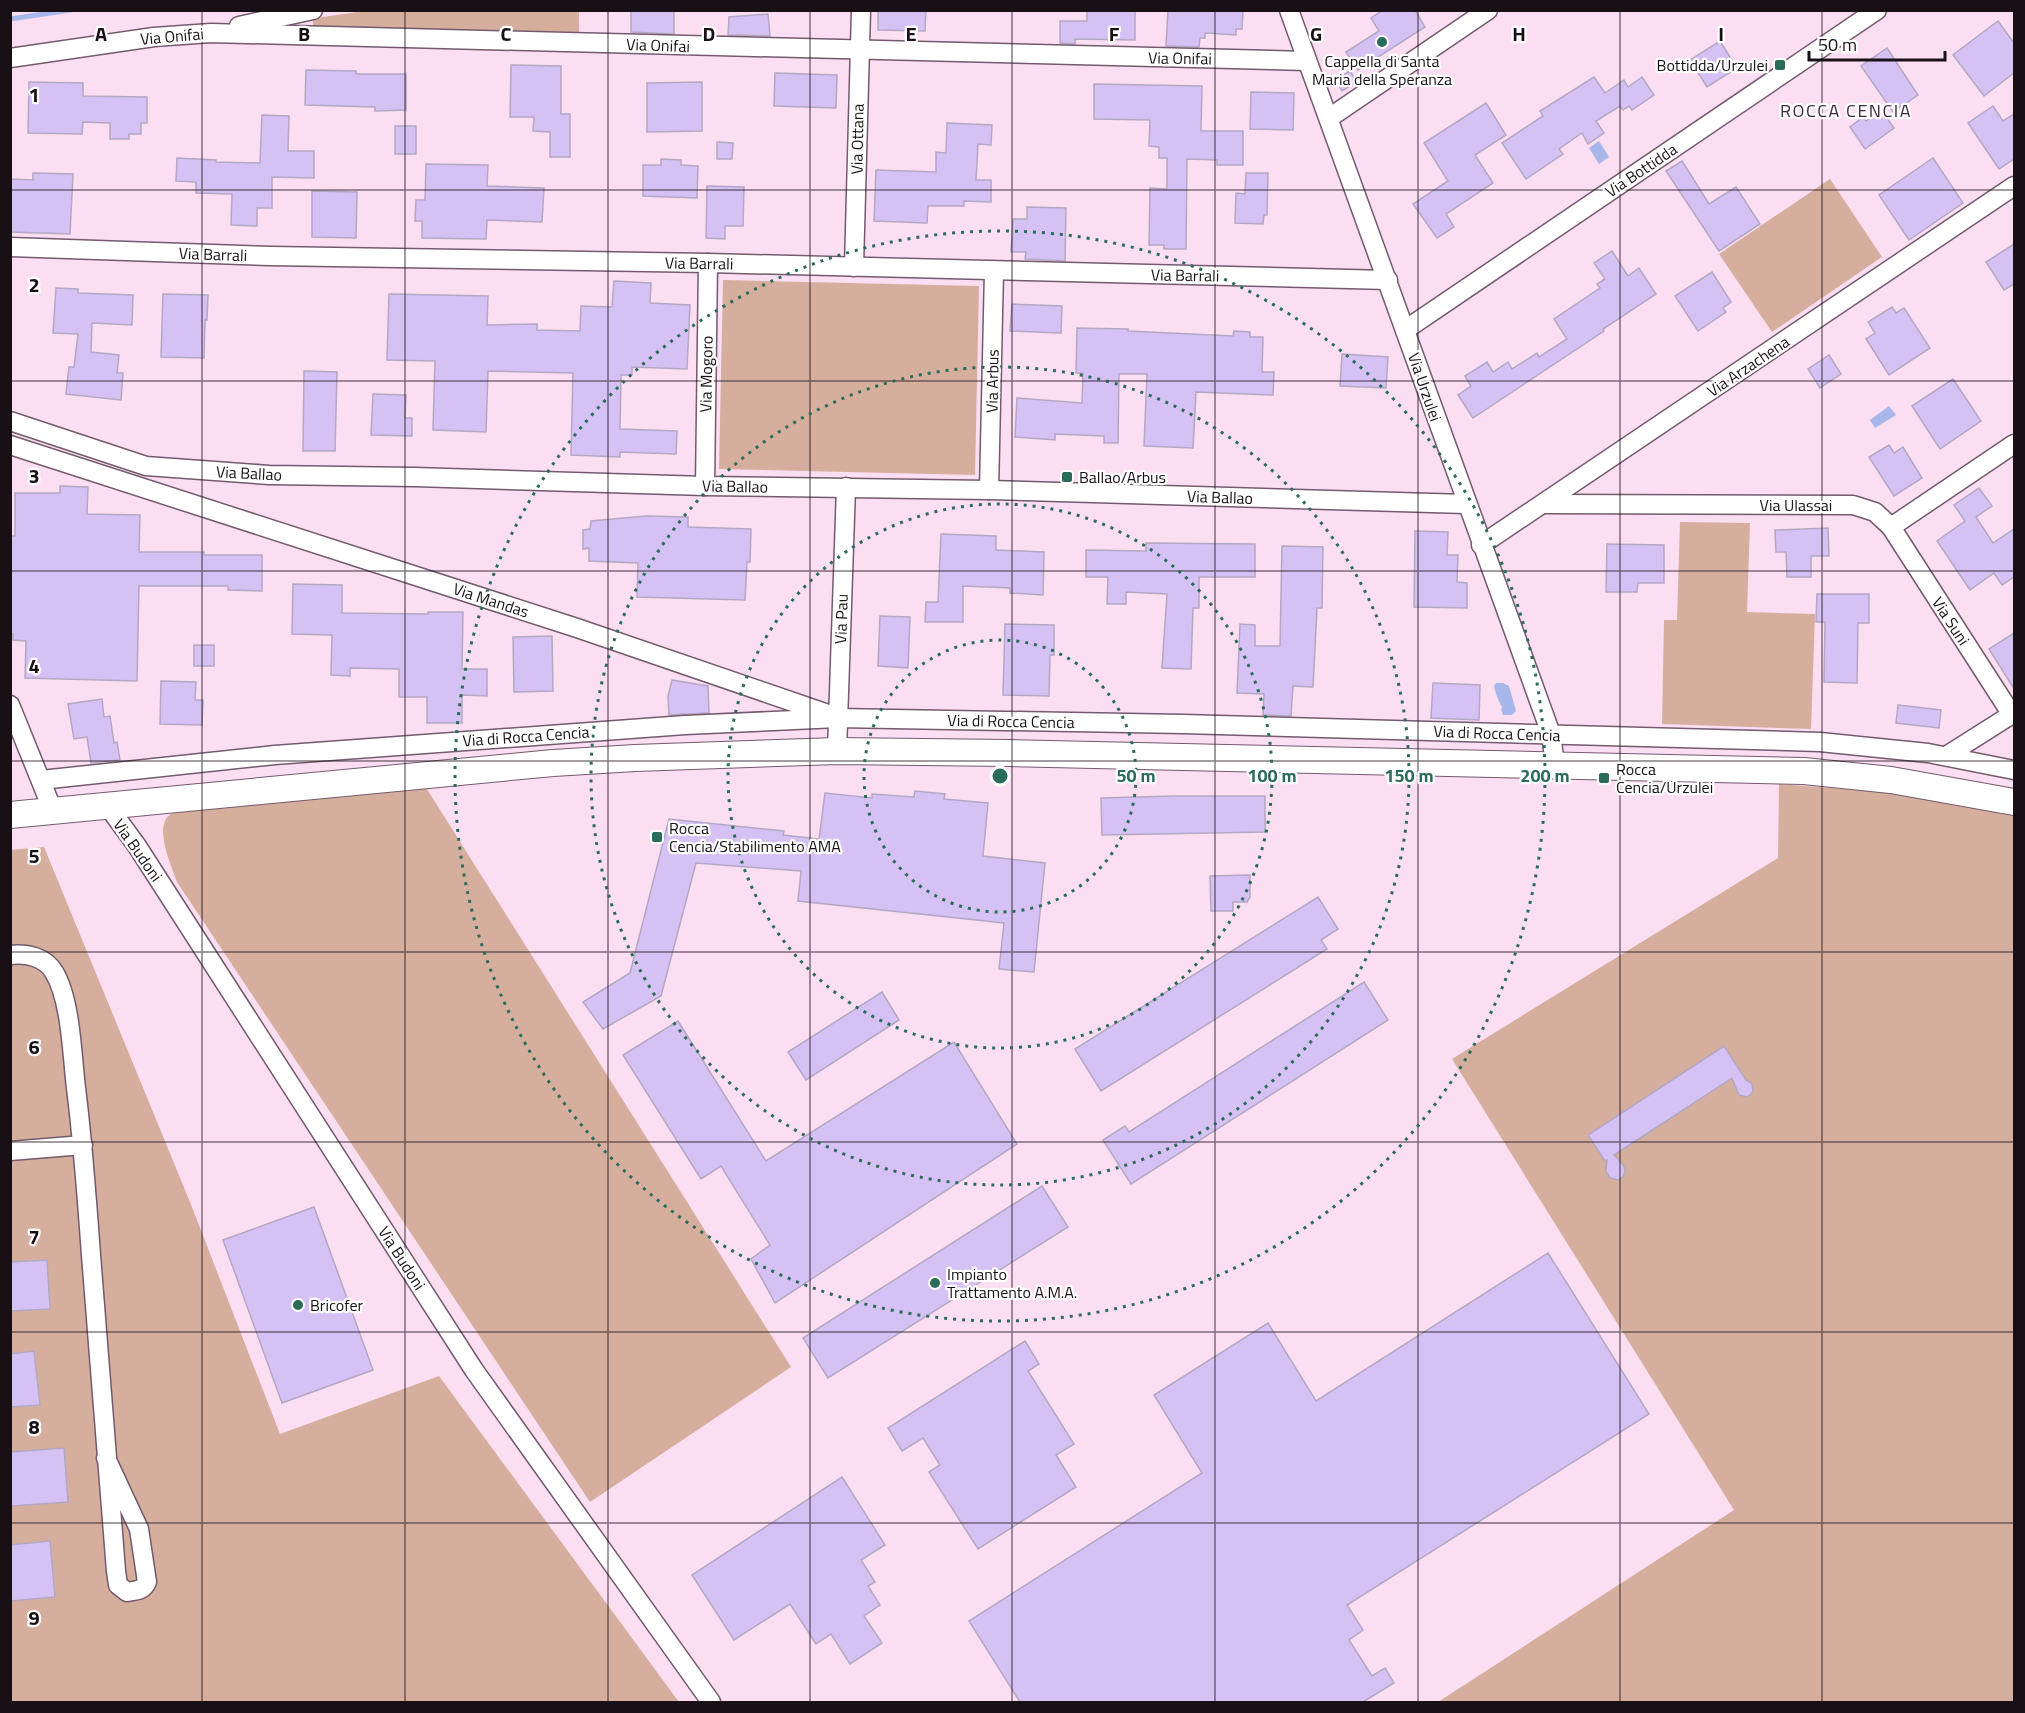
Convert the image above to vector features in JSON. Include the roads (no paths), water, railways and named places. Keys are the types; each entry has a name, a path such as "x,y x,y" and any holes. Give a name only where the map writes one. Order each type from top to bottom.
{"main road":[{"name":"Via di Rocca Cencia","path":"10,815 580,761 837,751 1714,768 1845,774 1936,786 2014,802"}],"street":[{"path":"211,33 314,10"},
{"name":"Via Ottana","path":"854,267 861,10"},
{"name":"Via Urzulei","path":"1289,10 1551,734 1555,765"},
{"path":"1329,118 1488,10"},
{"name":"Via Bottidda","path":"1405,330 1877,10"},
{"name":"Via Onifai","path":"10,57 154,37 211,33 1307,61"},
{"name":"Via Arzachena","path":"1481,545 2014,186"},
{"name":"Via Barrali","path":"10,247 270,256 708,262 1388,280"},
{"name":"Via Mogoro","path":"705,486 708,262"},
{"name":"Via Arbus","path":"989,490 994,271"},
{"name":"Via Ballao","path":"10,421 146,466 269,475 705,486 989,490 1466,504"},
{"path":"33,452 39,431"},
{"path":"1890,527 2014,444"},
{"name":"Via Mandas","path":"10,445 566,624 838,718"},
{"path":"97,472 103,452"},
{"path":"141,486 146,466"},
{"name":"Via Pau","path":"837,751 846,487"},
{"name":"Via Ulassai","path":"1545,504 1854,505 1875,512 1890,527"},
{"name":"Via Suni","path":"1890,527 2013,714"},
{"path":"10,705 53,811"},
{"path":"1946,756 2013,714"},
{"name":"Via di Rocca Cencia","path":"41,780 275,755 684,724 838,718 1551,734 1837,743 1894,748 2014,770"},
{"path":"1048,722 1048,754"},
{"name":"Via Budoni","path":"107,805 137,846 474,1370 711,1702"},
{"path":"10,955 25,954 38,958 54,971 66,1010 83,1145 106,1458 118,1586 127,1592 141,1590 147,1582 139,1529 106,1458"},
{"path":"10,1151 83,1145"}],"water":[{"path":"1599,141 1609,157 1599,164 1589,148"},
{"path":"1889,406 1896,415 1875,428 1870,420"},
{"path":"1496,683 1509,686 1516,711 1512,715 1503,715 1494,686"}],"waterway":[{"path":"10,19 71,10"}],"place":[{"name":"Cappella di Santa Maria della Speranza","path":"1382,42"},
{"name":"Bottidda/Urzulei","path":"1780,65"},
{"name":"Ballao/Arbus","path":"1067,477"},
{"name":"Rocca Cencia/Urzulei","path":"1604,778"},
{"name":"Rocca Cencia/Stabilimento AMA","path":"657,837"},
{"name":"Impianto Trattamento A.M.A.","path":"935,1283"},
{"name":"Bricofer","path":"298,1305"}],"district":[{"name":"ROCCA CENCIA","path":"1846,110"}]}
